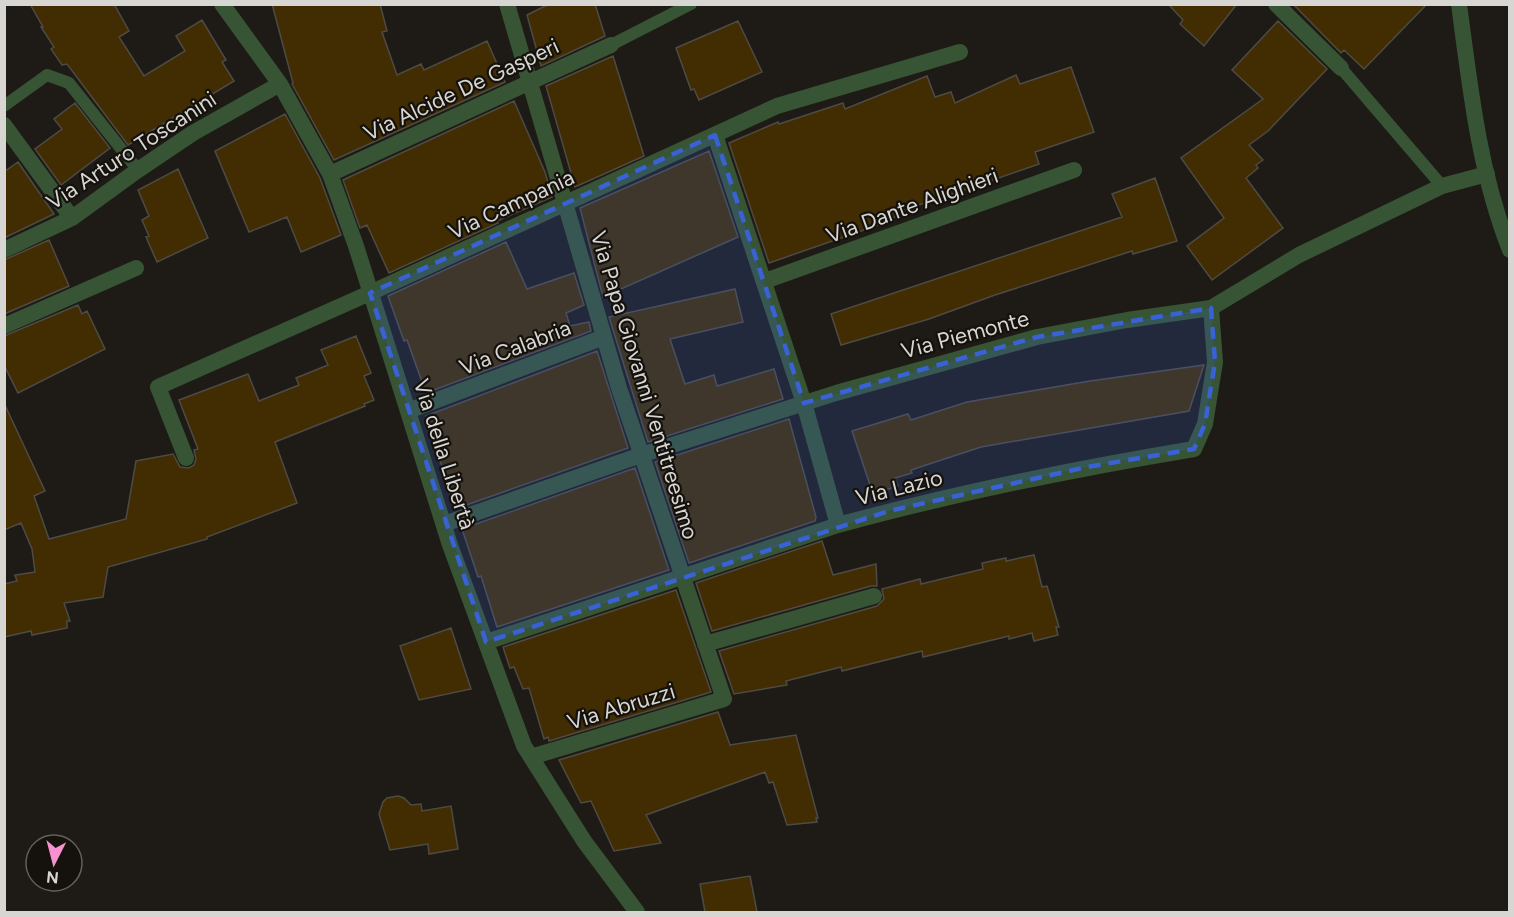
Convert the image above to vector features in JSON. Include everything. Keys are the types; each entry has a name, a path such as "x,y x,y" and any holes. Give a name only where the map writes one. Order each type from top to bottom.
{"street":[{"name":"Via della Libertà","path":"222,4 280,84 330,174 444,524 524,746 584,841 637,912"},
{"name":"Via Papa Giovanni Ventitreesimo","path":"507,4 604,337 641,455 724,699"},
{"path":"1276,4 1341,68"},
{"path":"1459,4 1473,114 1497,219 1509,250"},
{"name":"Via Alcide De Gasperi","path":"330,174 611,45"},
{"name":"Via Campania","path":"186,458 158,387 370,293 777,106 960,52"},
{"name":"Via Arturo Toscanini","path":"4,250 72,218 193,133 280,84"},
{"path":"4,125 72,218"},
{"path":"715,135 804,403 838,525"},
{"name":"Via Dante Alighieri","path":"765,281 1074,170"},
{"name":"Via Piemonte","path":"444,524 641,455 804,403 1037,337 1127,320 1210,308 1299,255 1442,186 1487,174"},
{"path":"4,326 136,268"},
{"name":"Via Lazio","path":"486,642 838,525 889,511 1087,467 1194,449 1205,424 1215,362 1210,308"},
{"name":"Via Calabria","path":"408,411 604,337"},
{"path":"705,644 874,596"},
{"name":"Via Abruzzi","path":"531,756 724,699"}],"lane":[{"path":"611,45 692,4"},
{"path":"1341,68 1442,186"},
{"path":"4,106 47,75 69,83 138,170"}],"highlighted area":[{"path":"715,135 804,403 1037,337 1211,308 1215,362 1205,424 1194,449 1087,467 889,511 486,642 370,293"}],"building":[{"path":"30,4 114,4 129,31 119,37 144,76 185,51 176,36 202,20 226,60 222,62 234,81 128,145 67,64 62,65 51,49 54,47"},
{"path":"272,4 380,4 387,31 382,32 397,75 421,64 424,70 487,41 505,82 334,160 292,84"},
{"path":"549,4 595,4 605,36 541,66 527,15"},
{"path":"1168,4 1237,4 1204,46 1180,24 1183,20"},
{"path":"1293,4 1427,4 1364,69 1344,50 1341,53"},
{"path":"738,21 762,72 699,100 694,89 691,90 676,48"},
{"path":"1278,21 1327,69 1268,131 1249,145 1263,160 1256,165 1258,168 1246,178 1283,228 1212,280 1187,246 1224,218 1181,158 1263,99 1232,70"},
{"path":"613,56 644,156 575,187 546,86"},
{"path":"1071,67 1094,132 1035,152 1039,164 932,200 897,213 898,216 880,222 881,224 769,263 729,143 778,122 779,124 843,103 845,109 927,76 935,97 951,92 955,103 1016,75 1020,84"},
{"path":"514,101 545,172 552,197 389,273 367,225 360,228 343,180"},
{"path":"75,103 110,148 61,185 35,149 62,129 54,119"},
{"path":"285,114 320,178 341,235 301,252 287,217 249,232 215,151"},
{"path":"709,151 738,237 603,297 580,208"},
{"path":"18,162 54,214 4,238 4,172"},
{"path":"178,169 208,238 157,262 146,237 149,236 142,220 149,216 138,190"},
{"path":"1155,178 1177,241 1133,254 1132,251 929,319 841,345 831,314 1122,217 1112,194"},
{"path":"49,240 69,286 4,314 4,260"},
{"path":"506,242 527,289 574,273 584,305 566,313 570,326 589,322 591,331 426,393 388,296"},
{"path":"735,289 743,322 670,339 685,384 714,375 717,386 774,369 783,399 648,442 609,317"},
{"path":"78,305 82,314 87,311 105,349 18,393 4,365 4,336"},
{"path":"356,336 371,373 364,376 374,400 364,404 365,406 275,442 297,503 207,537 207,539 108,567 103,597 64,603 70,621 67,621 67,628 32,635 31,631 4,637 4,584 17,581 15,575 35,572 32,549 21,523 4,530 4,403 45,491 34,496 49,539 126,519 136,461 173,454 180,467 189,468 194,465 196,459 194,450 198,449 179,400 248,374 259,401 299,385 296,378 328,365 321,350"},
{"path":"597,351 628,448 455,509 426,416"},
{"path":"1204,365 1189,411 981,447 911,470 912,473 895,478 898,486 873,494 852,431 908,414 911,420 967,402"},
{"path":"789,419 816,517 815,521 689,563 655,462"},
{"path":"635,468 669,570 497,627 481,576 478,577 462,529"},
{"path":"822,541 833,575 876,564 877,586 712,631 696,583"},
{"path":"1034,555 1042,587 1047,586 1059,627 1056,627 1058,635 1034,641 1032,633 1009,639 1009,636 923,657 922,651 842,671 841,667 786,681 787,685 734,694 719,651 877,606 884,599 882,589 920,579 921,584 983,569 982,563"},
{"path":"676,590 711,692 549,741 548,737 544,739 529,688 523,689 514,667 510,668 503,647"},
{"path":"451,628 471,689 419,700 400,646"},
{"path":"718,712 730,745 796,735 818,818 816,818 817,822 787,825 773,782 769,783 765,772 646,815 661,843 614,851 591,801 581,803 559,760"},
{"path":"398,796 411,805 421,804 422,811 451,806 458,849 429,854 428,844 390,850 379,814 387,798"},
{"path":"750,876 757,912 705,912 700,884"}]}
